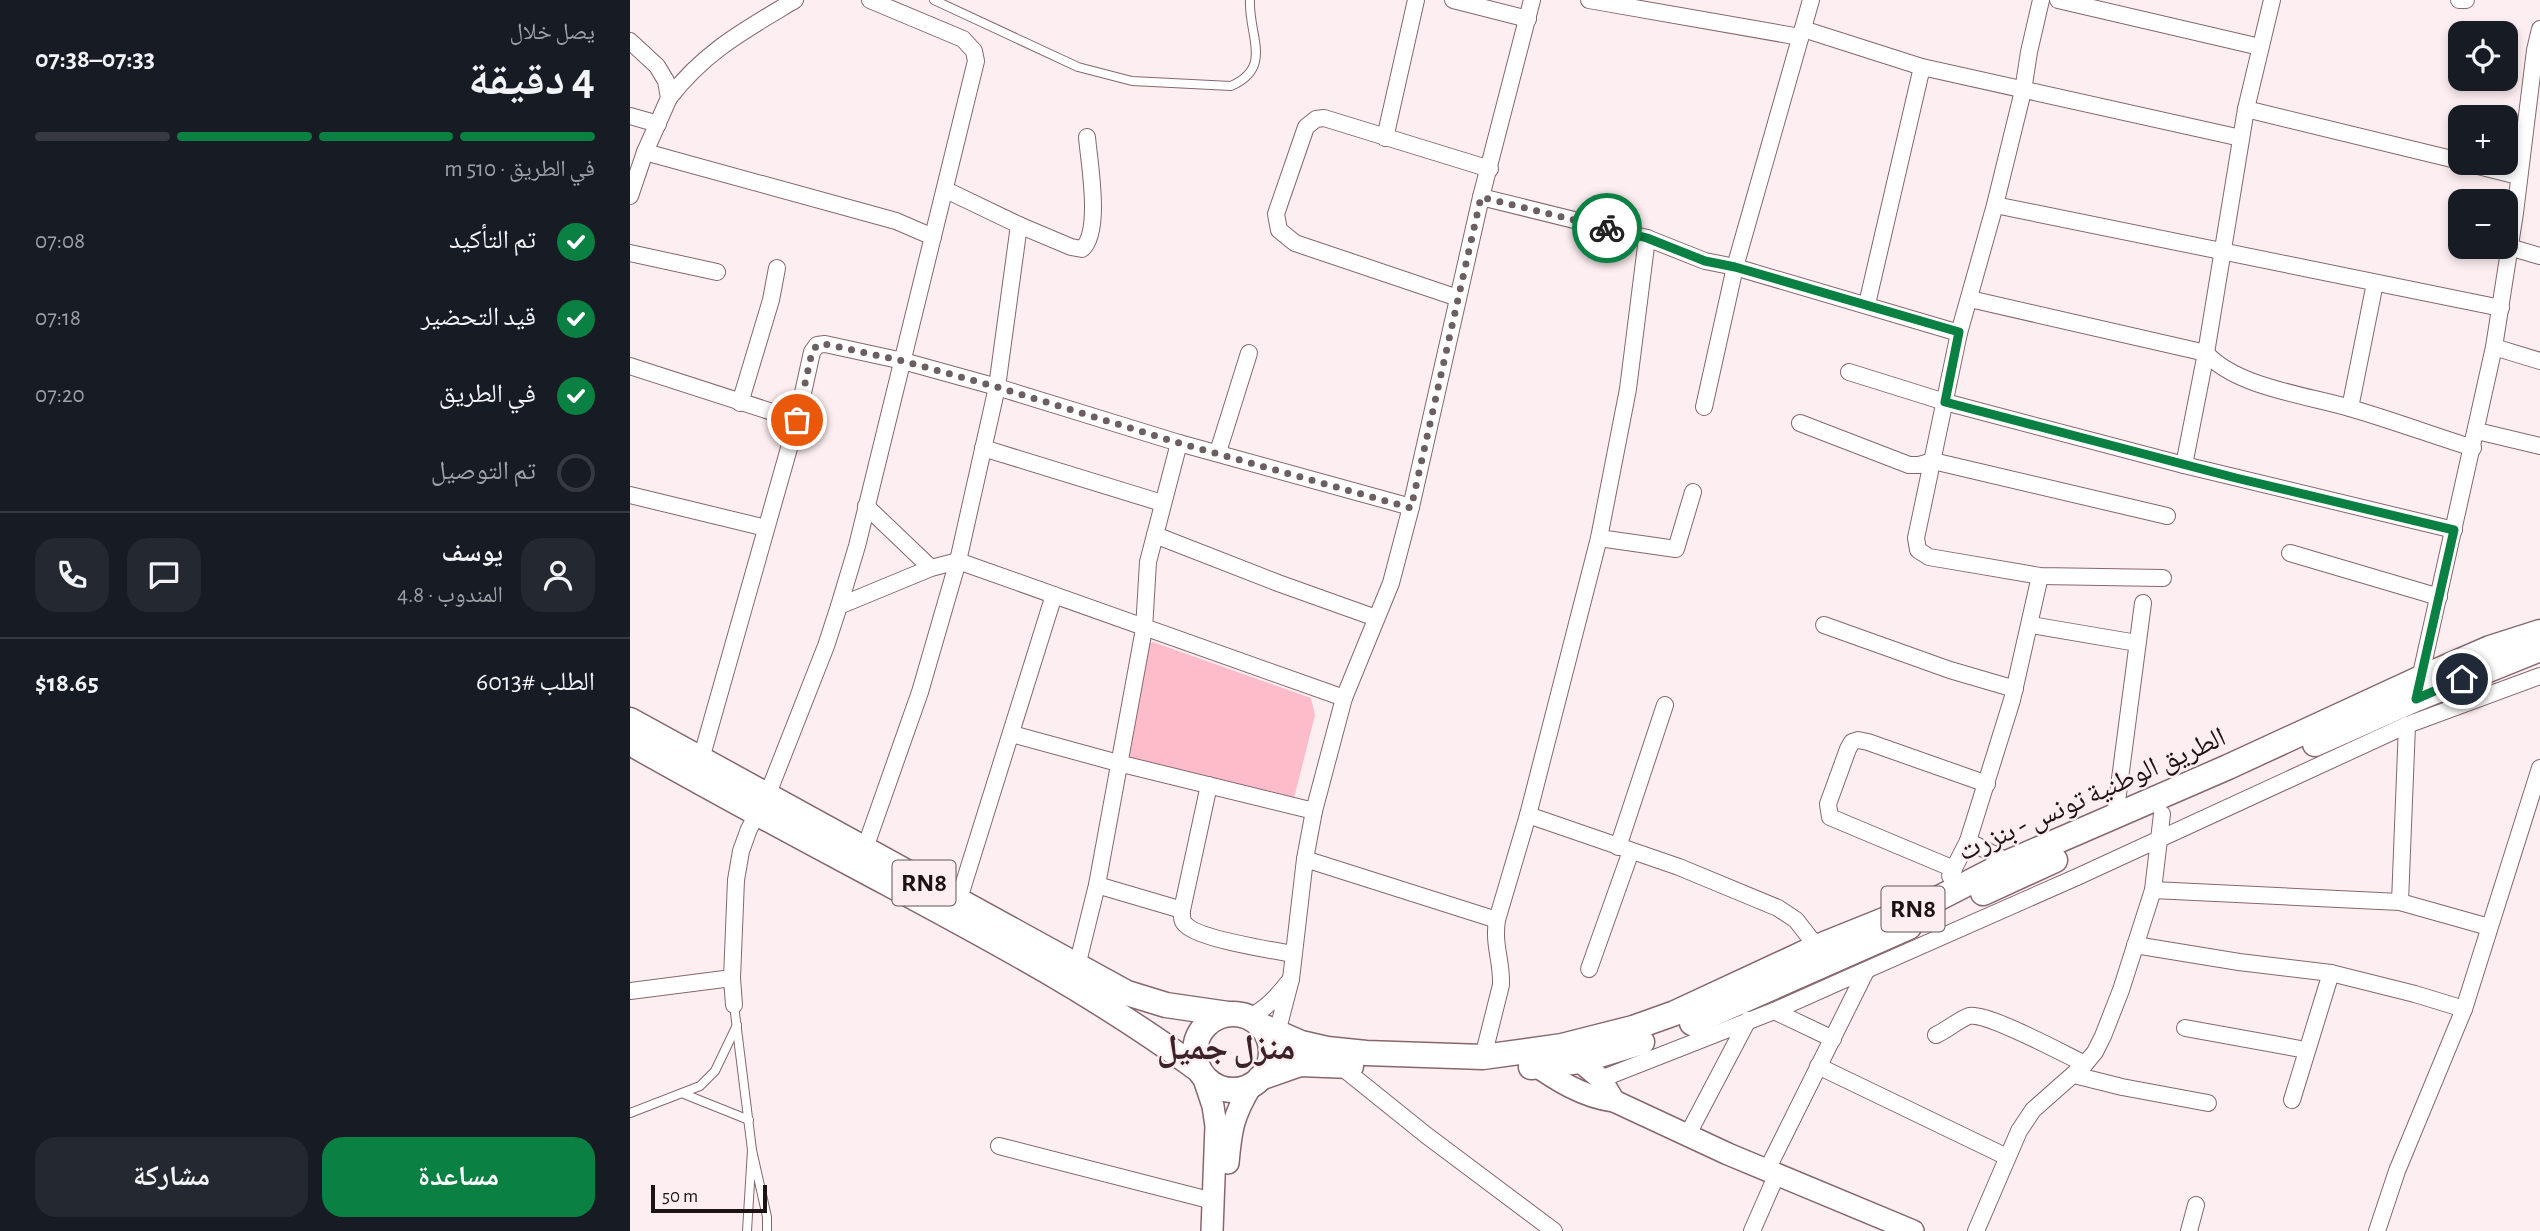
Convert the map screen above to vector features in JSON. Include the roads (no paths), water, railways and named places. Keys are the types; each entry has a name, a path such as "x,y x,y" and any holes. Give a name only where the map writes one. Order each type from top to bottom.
{"main road":[{"name":"الطريق الوطنية تونس - بنزرت","path":"1571,1053 1675,1013 1817,947 1939,898 2009,862 2059,850 2162,814 2418,688 2490,648 2540,632"},
{"name":"الطريق الوطنية تونس - بنزرت","path":"1256,1082 1300,1064 1388,1070 1472,1071 1676,1030 1731,1008 2059,850 2115,817 2418,688 2540,649"},
{"name":"الطريق الوطنية تونس - بنزرت","path":"630,720 701,759 762,805 1154,1037 1201,1073"},
{"name":"الطريق الوطنية تونس - بنزرت","path":"630,743 864,850 1077,966 1150,1002 1327,1049 1528,1060"},
{"path":"1201,1073 1195,1058 1195,1046 1199,1034 1217,1017 1257,1029 1268,1068 1256,1082"},
{"name":"RN8","path":"1201,1073 1213,1085 1225,1090 1238,1090 1256,1082"}],"street":[{"path":"630,196 645,152 669,98 688,74 729,39 794,0"},
{"path":"734,1005 732,978 736,880 745,840 762,805 826,646 839,606 946,190 976,61 974,51 963,39 870,0"},
{"path":"1385,138 1416,0"},
{"path":"1453,0 1528,19"},
{"path":"1257,1029 1291,979 1305,859 1314,811 1344,698 1391,583 1411,508 1481,197 1532,0"},
{"path":"1589,0 1674,8 1801,33 1922,67 2241,138"},
{"path":"1704,407 1735,267 1811,0"},
{"path":"2041,0 2023,91 1995,205 1959,332 1916,538 1918,550 1929,556 2040,576 2163,578"},
{"path":"2058,0 2260,47"},
{"path":"2184,465 2224,250 2246,109 2272,0"},
{"path":"2459,0 2466,0"},
{"path":"2516,189 2540,29"},
{"path":"630,41 657,66 667,82 669,98"},
{"path":"1867,304 1922,67"},
{"path":"2246,109 2448,158"},
{"path":"630,116 658,124"},
{"path":"1458,298 1296,243 1279,230 1276,214 1306,127 1316,119 1324,118 1490,169"},
{"path":"946,190 1078,250 1086,246 1093,212 1087,137"},
{"path":"645,152 896,221 933,237"},
{"path":"2514,175 2518,176"},
{"path":"1481,197 1647,238 1705,261 1735,267 1959,332"},
{"path":"1995,205 2501,308"},
{"path":"864,850 920,692 958,561 997,387 1019,225"},
{"path":"1483,1058 1501,985 1502,972 1494,937 1497,920 1528,815 1599,538 1628,389 1647,238"},
{"path":"2518,250 2540,256"},
{"path":"630,253 718,272"},
{"path":"2418,688 2477,431 2501,308 2507,259"},
{"path":"740,403 765,324 777,268"},
{"path":"2350,408 2375,283"},
{"path":"1970,299 2206,353 2214,363 2238,378 2350,408 2473,448"},
{"path":"701,759 797,420 812,352 817,345 825,344 903,361 1411,508"},
{"path":"2494,347 2540,361"},
{"path":"1218,452 1248,354"},
{"path":"630,366 797,420"},
{"path":"1849,372 1945,402 2184,465 2454,530"},
{"path":"1800,423 1898,462 1919,465 1933,461 2167,516"},
{"path":"2477,431 2540,446"},
{"path":"1077,966 1097,885 1144,629 1148,562 1179,443"},
{"path":"983,447 1163,503"},
{"path":"1599,538 1676,549 1693,492"},
{"path":"630,495 766,528"},
{"path":"866,506 931,568"},
{"path":"1155,535 1376,618"},
{"path":"2290,553 2438,597"},
{"path":"839,606 931,568 958,561 1344,698"},
{"path":"1939,898 1968,841 1987,784 2015,689 2040,576"},
{"path":"958,902 1054,595"},
{"path":"2115,817 2143,603"},
{"path":"1824,625 1950,670 2015,689"},
{"path":"2031,625 2137,643"},
{"path":"1601,1079 1774,1011 1866,971 2407,725 2540,677"},
{"path":"1589,969 1665,705"},
{"path":"2400,902 2407,725"},
{"path":"1012,734 1118,764 1314,811"},
{"path":"1954,869 1830,817 1828,804 1848,749 1852,742 1868,742 1987,784"},
{"path":"2377,1231 2397,1171 2464,1009 2540,768"},
{"path":"1209,785 1182,919 1185,925 1194,931 1293,954"},
{"path":"1976,1231 2007,1157 2033,1110 2079,1069 2095,1052 2103,1036 2152,890 2162,814"},
{"path":"1528,815 1679,867 1788,914 1817,947"},
{"path":"1968,841 2009,862"},
{"path":"1305,859 1497,920"},
{"path":"1097,885 1182,910"},
{"path":"2152,890 2400,902 2489,927"},
{"path":"2135,945 2239,962 2332,973 2464,1009"},
{"path":"1752,1231 1772,1172 1818,1066 1866,971"},
{"path":"2292,1100 2332,973"},
{"path":"630,991 732,978"},
{"path":"1257,1029 1263,1010 1291,979"},
{"path":"1774,1011 1833,1039"},
{"path":"1936,1035 1951,1029 1968,1016 1989,1018 2079,1069 2122,1087 2208,1103"},
{"path":"1687,1136 1748,1020"},
{"path":"2185,1028 2306,1050"},
{"path":"1571,1053 1601,1079 1614,1101"},
{"path":"1528,1060 1569,1087 1595,1098 1614,1101 1687,1136 1913,1231"},
{"path":"1339,1065 1426,1135 1554,1231"},
{"path":"1818,1066 2007,1157"},
{"path":"1201,1073 1213,1106 1216,1126 1212,1231"},
{"path":"1221,1231 1231,1128 1236,1110 1256,1082"},
{"path":"999,1146 1213,1201"},
{"path":"2189,1231 2196,1205"}],"lane":[{"path":"934,0 1078,67 1132,81 1231,86 1245,80 1255,66 1250,0"},
{"path":"734,1005 752,1150 767,1217 767,1231"},
{"path":"630,1113 700,1086 715,1071 737,1025"},
{"path":"684,1094 749,1120"},
{"path":"747,1231 752,1150"}],"district":[{"name":"منزل جميل","path":"1226,1048"}]}
